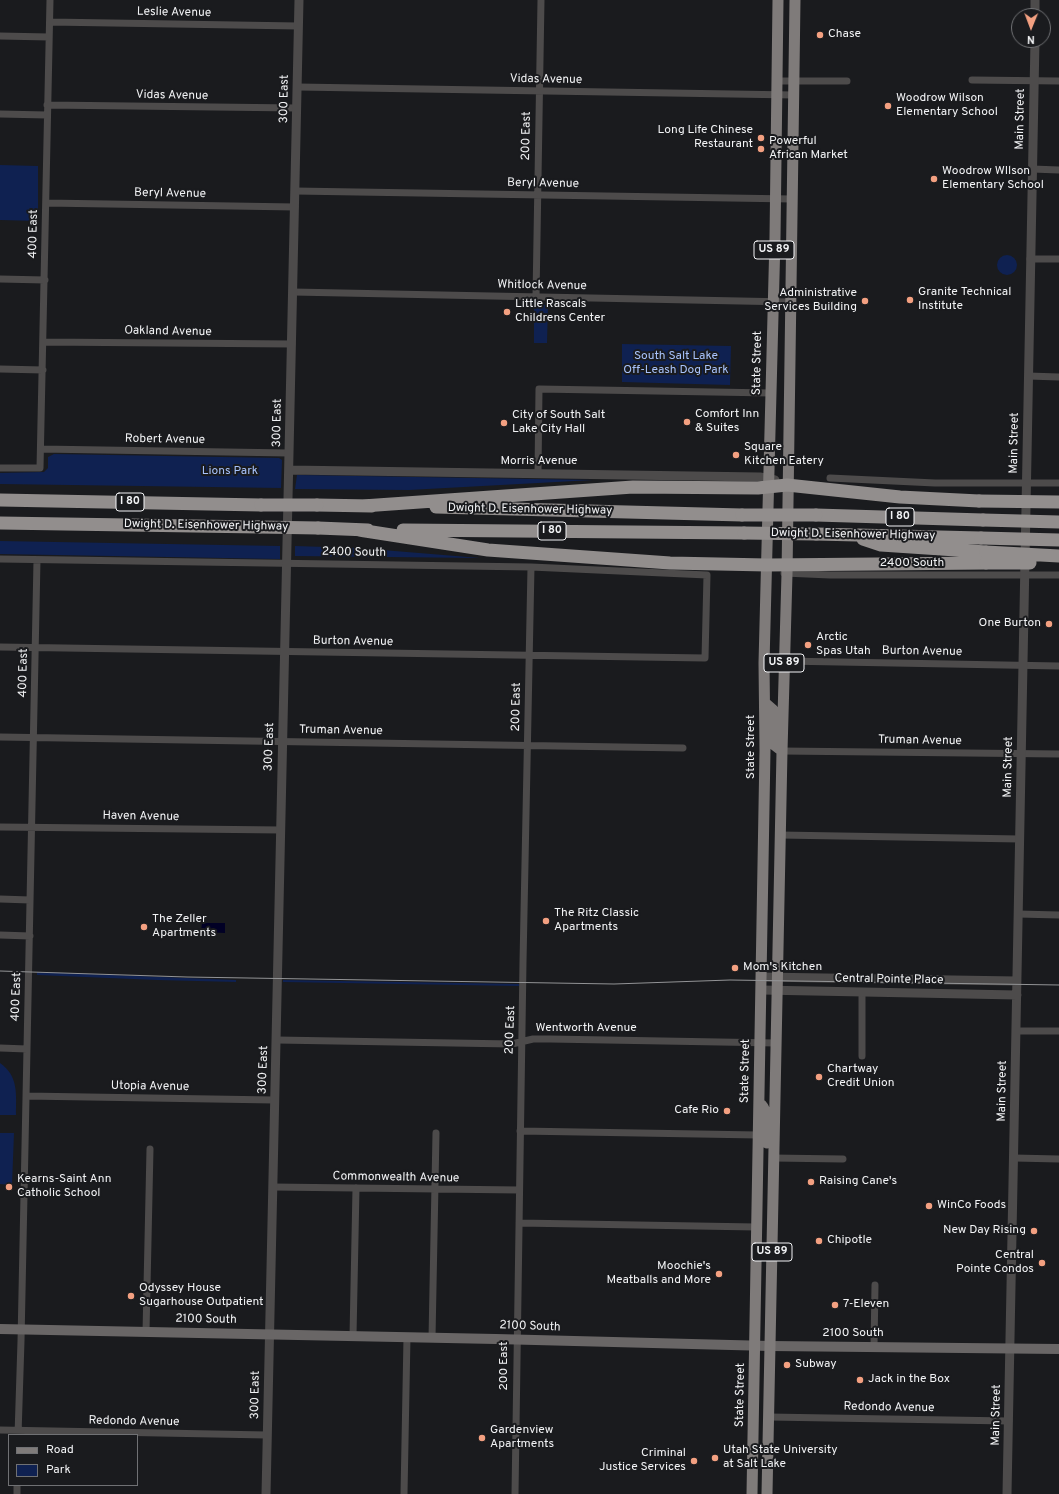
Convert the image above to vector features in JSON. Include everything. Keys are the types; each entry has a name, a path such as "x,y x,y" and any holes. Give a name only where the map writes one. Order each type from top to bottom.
{"highway":[{"path":"363,506 633,487 768,482 900,497 979,501 1059,502"},
{"name":"Dwight D. Eisenhower Highway","path":"0,500 317,505 742,515 816,515 1059,522"},
{"name":"Dwight D. Eisenhower Highway","path":"0,523 318,528 359,530 816,534 1059,540"},
{"path":"359,530 488,550 670,563 767,565 787,569 986,558 1059,556"},
{"path":"850,535 881,545 986,558 1059,562"}],"main road":[{"name":"State Street","path":"752,1494 765,750 768,482 773,302 778,0"},
{"name":"US 89","path":"767,1494 781,784 787,569 795,0"},
{"path":"765,703 773,710 773,744 782,751"},
{"path":"765,750 774,760 775,781 781,784"},
{"path":"758,1103 765,1108 767,1152 773,1158"},
{"name":"2100 South","path":"0,1329 516,1339 755,1346 1059,1349"}],"street":[{"name":"400 East","path":"0,468 40,468 50,0"},
{"name":"300 East","path":"266,1494 274,1100 277,1040 286,563 294,292 294,207 299,0"},
{"name":"200 East","path":"536,297 541,0"},
{"name":"Leslie Avenue","path":"50,22 298,26"},
{"path":"0,36 49,37"},
{"name":"Main Street","path":"1008,1494 1034,48"},
{"path":"972,80 1059,81"},
{"path":"776,81 847,81"},
{"name":"Vidas Avenue","path":"298,87 794,95"},
{"name":"Vidas Avenue","path":"48,106 297,108"},
{"path":"0,114 47,115"},
{"path":"1032,169 1059,170"},
{"name":"Beryl Avenue","path":"295,191 792,199"},
{"name":"Beryl Avenue","path":"46,203 294,207"},
{"path":"1030,259 1059,259"},
{"path":"0,280 45,280"},
{"name":"Whitlock Avenue","path":"294,292 790,302"},
{"name":"Oakland Avenue","path":"43,342 292,344"},
{"path":"0,369 43,370"},
{"path":"1028,376 1059,377"},
{"path":"538,473 539,389 771,393"},
{"name":"Robert Avenue","path":"41,449 290,453"},
{"name":"Morris Avenue","path":"289,470 538,473 768,482"},
{"path":"830,478 935,483 1059,483"},
{"name":"2400 South","path":"0,559 531,567 707,575 705,658"},
{"name":"400 East","path":"18,1433 38,560"},
{"name":"200 East","path":"515,1494 516,1339 531,567"},
{"name":"2400 South","path":"787,569 1059,575"},
{"name":"Burton Avenue","path":"0,647 705,658"},
{"name":"Burton Avenue","path":"784,661 1059,666"},
{"name":"Truman Avenue","path":"0,737 682,748"},
{"name":"Truman Avenue","path":"782,751 1059,754"},
{"name":"Haven Avenue","path":"0,827 281,830"},
{"path":"780,836 1020,839"},
{"path":"0,899 30,900"},
{"path":"1018,914 1059,915"},
{"path":"0,935 30,936"},
{"name":"Central Pointe Place","path":"761,977 1017,981"},
{"name":"Central Pointe Place","path":"761,990 1017,994"},
{"path":"862,992 862,1056"},
{"path":"1016,1031 1059,1031"},
{"name":"Wentworth Avenue","path":"277,1040 512,1044 533,1039 550,1039 776,1043"},
{"path":"0,1048 27,1049"},
{"name":"Utopia Avenue","path":"26,1096 274,1100"},
{"path":"520,1131 758,1135"},
{"path":"432,1338 436,1133"},
{"path":"146,1332 150,1149"},
{"path":"773,1158 843,1159"},
{"path":"1014,1158 1059,1159"},
{"name":"Commonwealth Avenue","path":"273,1187 519,1190"},
{"path":"352,1336 356,1188"},
{"path":"519,1223 756,1227"},
{"path":"874,1347 875,1285"},
{"path":"404,1494 407,1337"},
{"name":"Redondo Avenue","path":"769,1417 1009,1421"},
{"name":"Redondo Avenue","path":"0,1430 18,1433 267,1435"}],"green space":[{"path":"0,165 38,166 38,221 0,220"},
{"path":"1007,255 1014,258 1017,265 1014,272 1007,275 1000,272 997,265 1000,258"},
{"path":"534,304 548,305 547,343 534,343"},
{"name":"South Salt Lake Off-Leash Dog Park","path":"622,344 731,346 730,385 622,382"},
{"name":"Lions Park","path":"54,454 279,458 282,460 281,488 0,484 0,473 44,472 48,468 48,457"},
{"path":"297,475 593,480 409,490 295,489"},
{"path":"0,541 280,546 280,559 0,554"},
{"path":"295,546 358,548 480,558 295,556"},
{"path":"37,972 236,980 236,982 37,975"},
{"path":"283,980 519,984 519,986 283,982"},
{"path":"0,1063 11,1074 15,1086 16,1115 0,1115"},
{"path":"0,1133 14,1133 12,1185 0,1184"}],"shaded area":[{"path":"202,923 225,923 225,933 201,932"}],"tram line":[{"path":"0,971 187,977 614,984 730,980 1059,985"}],"place":[{"name":"Chase","path":"820,35"},
{"name":"Woodrow Wilson Elementary School","path":"888,106"},
{"name":"Long Life Chinese Restaurant","path":"761,138"},
{"name":"Powerful African Market","path":"761,149"},
{"name":"Woodrow WIlson Elementary School","path":"934,179"},
{"name":"Granite Technical Institute","path":"910,300"},
{"name":"Administrative Services Building","path":"865,301"},
{"name":"Little Rascals Childrens Center","path":"507,312"},
{"name":"Comfort Inn & Suites","path":"687,422"},
{"name":"City of South Salt Lake City Hall","path":"504,423"},
{"name":"Square Kitchen Eatery","path":"736,455"},
{"name":"One Burton","path":"1049,624"},
{"name":"Arctic Spas Utah","path":"808,645"},
{"name":"The Ritz Classic Apartments","path":"546,921"},
{"name":"The Zeller Apartments","path":"144,927"},
{"name":"Mom's Kitchen","path":"735,968"},
{"name":"Chartway Credit Union","path":"819,1077"},
{"name":"Cafe Rio","path":"727,1111"},
{"name":"Raising Cane's","path":"811,1182"},
{"name":"Kearns-Saint Ann Catholic School","path":"9,1187"},
{"name":"WinCo Foods","path":"929,1206"},
{"name":"New Day Rising","path":"1034,1231"},
{"name":"Chipotle","path":"819,1241"},
{"name":"Central Pointe Condos","path":"1042,1263"},
{"name":"Moochie's Meatballs and More","path":"719,1274"},
{"name":"Odyssey House Sugarhouse Outpatient","path":"131,1296"},
{"name":"7-Eleven","path":"835,1305"},
{"name":"Subway","path":"787,1365"},
{"name":"Jack in the Box","path":"860,1380"},
{"name":"Gardenview Apartments","path":"482,1438"},
{"name":"Utah State University at Salt Lake","path":"715,1458"},
{"name":"Criminal Justice Services","path":"694,1461"}]}
